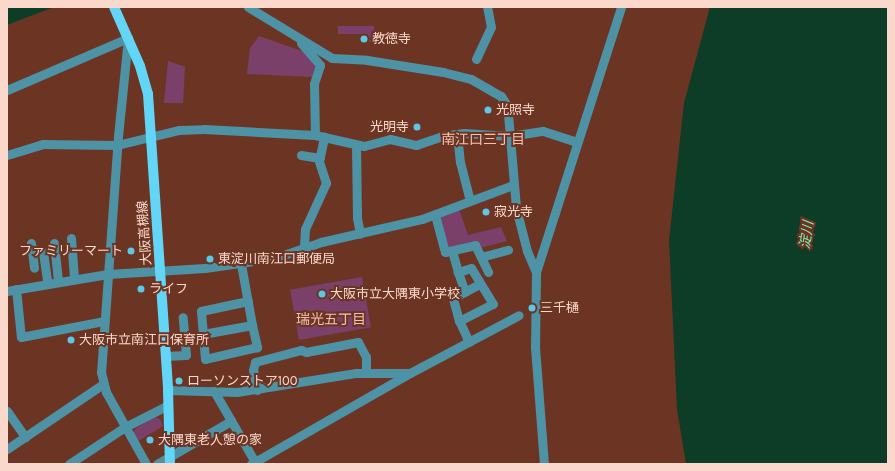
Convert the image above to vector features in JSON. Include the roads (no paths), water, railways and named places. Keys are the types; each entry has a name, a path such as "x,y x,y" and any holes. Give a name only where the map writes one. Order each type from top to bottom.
{"main road":[{"name":"大阪高槻線","path":"114,7 140,66 148,94 161,272 168,390 170,460"}],"street":[{"path":"248,7 332,58 367,60 443,72 471,79 501,96 506,104 519,222 527,252 536,272"},
{"path":"476,59 491,27 487,7"},
{"path":"544,464 534,347 536,272 621,7"},
{"path":"7,90 128,38"},
{"path":"128,38 124,62 117,145 101,361 103,384 146,464"},
{"path":"298,38 320,65 314,84 320,158 326,183 305,229 304,247"},
{"path":"7,154 43,144 117,145 179,130 204,129 319,136 356,145 395,139 416,145 457,134 510,136 543,131 577,142"},
{"path":"457,134 460,162 470,201"},
{"path":"356,145 357,218 360,234"},
{"path":"301,155 320,158"},
{"path":"104,321 21,337 12,290 47,282 74,278 108,274 161,272 241,264 275,258 304,247 435,214 514,185"},
{"path":"435,214 445,252 475,245 488,272"},
{"path":"71,238 74,278"},
{"path":"31,243 34,268"},
{"path":"49,250 58,280"},
{"path":"33,259 49,250"},
{"path":"47,282 49,250"},
{"path":"452,251 465,292"},
{"path":"481,257 506,254"},
{"path":"241,264 248,301 256,347 205,359 201,310 248,301"},
{"path":"458,272 471,268 492,304 459,321"},
{"path":"469,342 459,321 454,298 479,284"},
{"path":"214,391 253,463 268,460 410,373 519,315"},
{"path":"165,356 183,357 186,355 188,346 187,326 183,317"},
{"path":"203,334 252,325"},
{"path":"257,390 253,370 255,362 301,350 306,352 358,342 366,357 366,372"},
{"path":"168,390 257,390 366,372 410,373"},
{"path":"7,449 103,384"},
{"path":"69,464 125,427 168,405"},
{"path":"7,411 25,437"},
{"path":"157,464 170,460 231,421"}],"water":[{"path":"7,7 54,7 7,25"},
{"name":"淀川","path":"710,7 888,7 888,464 686,464 677,409 669,240 684,103"}],"place":[{"name":"教徳寺","path":"364,39"},
{"name":"光照寺","path":"488,110"},
{"name":"光明寺","path":"417,127"},
{"name":"寂光寺","path":"486,212"},
{"name":"ファミリーマート","path":"131,251"},
{"name":"東淀川南江口郵便局","path":"210,259"},
{"name":"ライフ","path":"141,289"},
{"name":"大阪市立大隅東小学校","path":"322,294"},
{"name":"三千樋","path":"532,308"},
{"name":"大阪市立南江口保育所","path":"71,340"},
{"name":"ローソンストア100","path":"179,381"},
{"name":"大隅東老人憩の家","path":"150,440"}],"district":[{"name":"南江口三丁目","path":"483,140"},
{"name":"瑞光五丁目","path":"331,320"}]}
